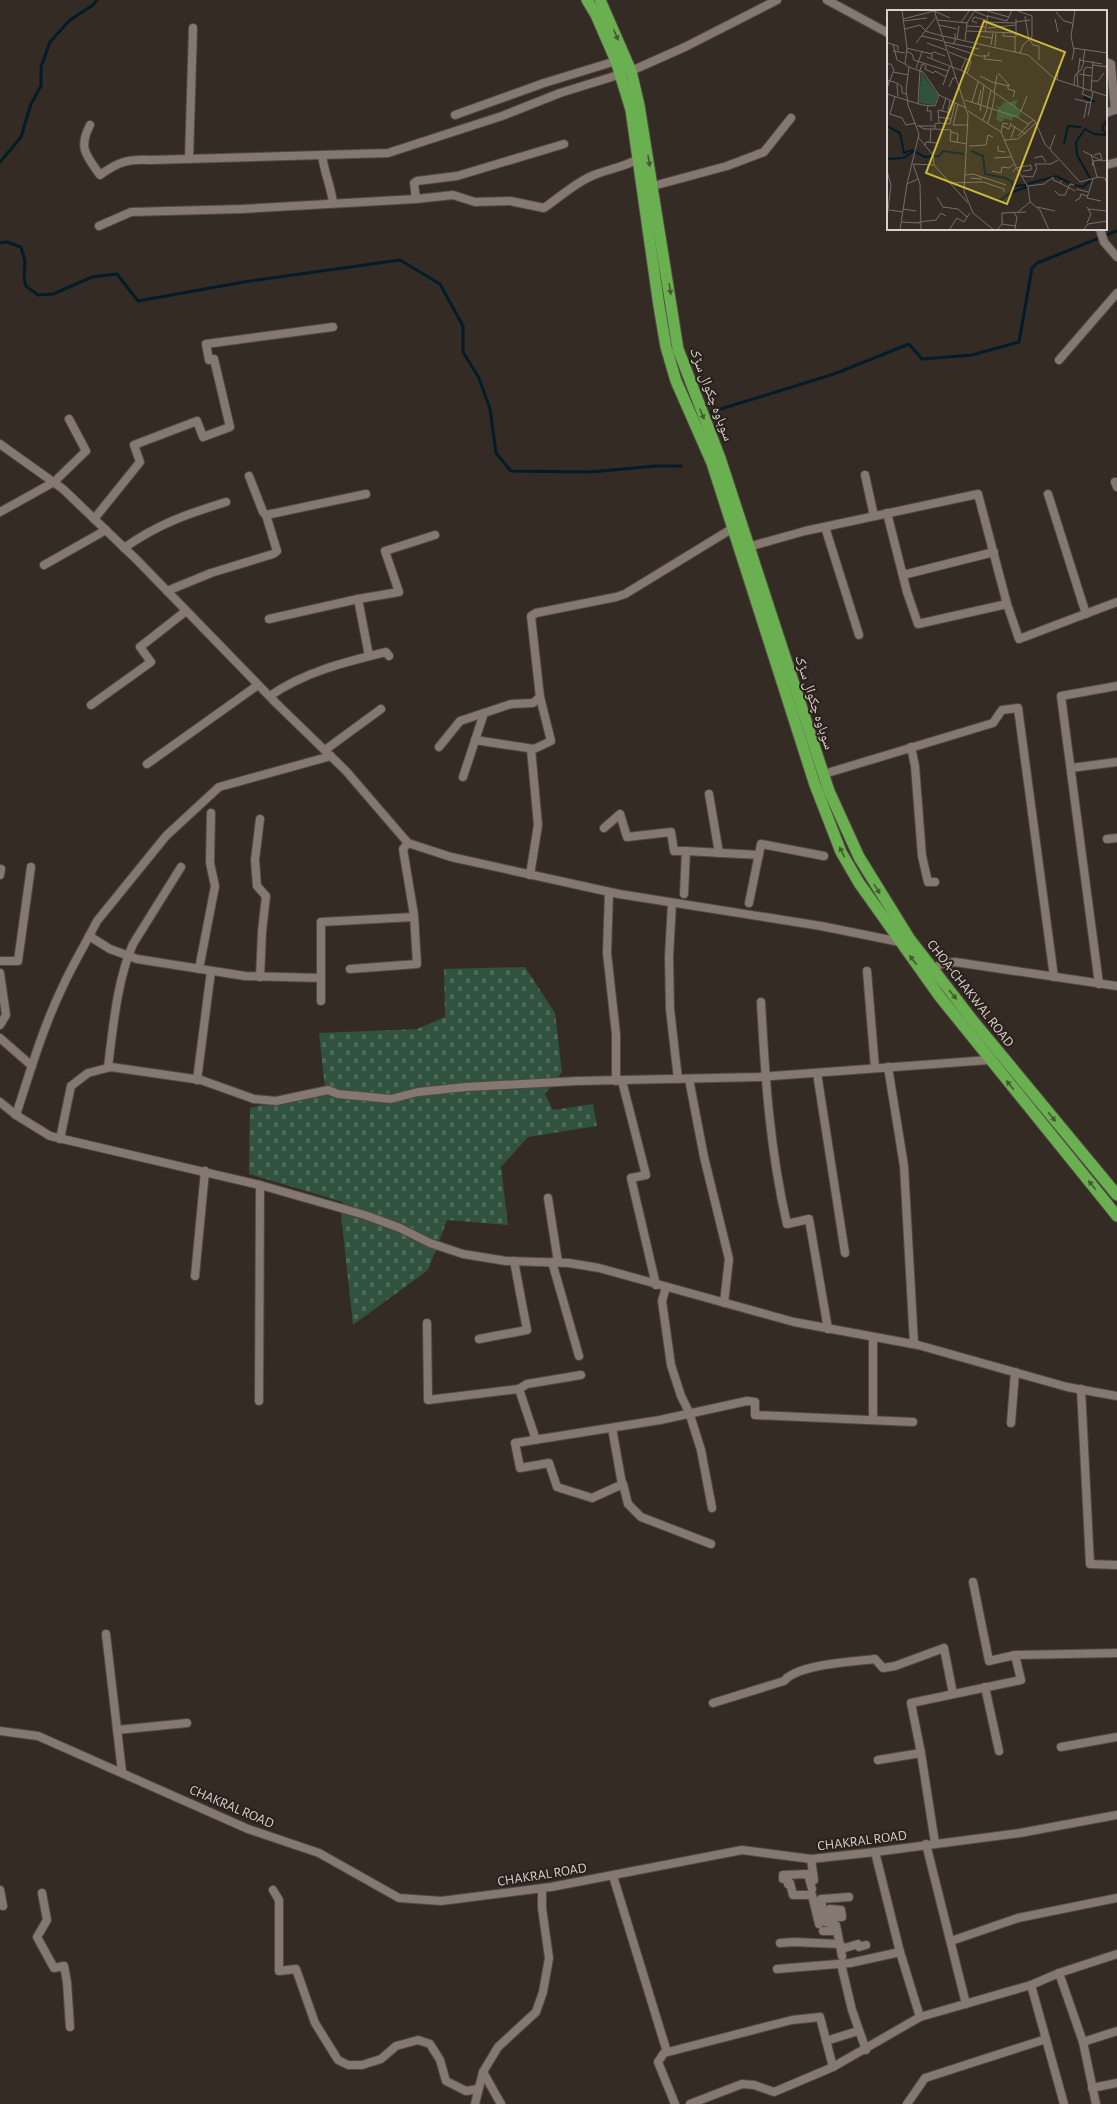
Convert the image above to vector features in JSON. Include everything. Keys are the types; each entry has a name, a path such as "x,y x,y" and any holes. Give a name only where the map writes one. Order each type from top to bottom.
{"highway":[{"path":"587,0 596,15 616,61 626,73 666,347 684,402 712,464 827,819 841,852 859,883 900,942 929,972 989,1060 1117,1216"},
{"name":"سوہاوہ چکوال سڑک","path":"600,0 639,105 678,349 720,458 829,791"},
{"name":"CHOA-CHAKWAL ROAD","path":"829,791 859,857 929,972 1117,1195"}],"street":[{"path":"90,125 85,135 84,151 100,175 113,166 131,159 188,159 388,153 502,116 560,93 626,73 685,47 778,0"},
{"path":"827,0 887,32"},
{"path":"188,159 193,28"},
{"path":"455,115 544,83 616,61"},
{"path":"1107,62 1111,64 1116,110"},
{"path":"653,186 727,166 764,152 790,118"},
{"path":"416,199 414,183 457,176 564,144"},
{"path":"322,155 325,174 330,184 333,203"},
{"path":"99,226 131,212 242,209 416,199 453,195 475,202 510,200 544,208 572,187 593,175 624,166 638,159"},
{"path":"1107,165 1117,162"},
{"path":"1101,230 1104,242 1117,257"},
{"path":"1059,360 1117,293"},
{"path":"94,519 140,462 134,445 197,421 203,437 230,427 214,359 209,360 206,344 333,327"},
{"path":"0,512 54,482 86,450 69,419"},
{"path":"0,444 54,482 106,530 258,684 346,770 408,842 451,857 609,892 821,926 900,942"},
{"path":"865,475 874,516"},
{"path":"167,592 211,573 273,554 277,551 266,515 263,512 249,476"},
{"path":"266,515 366,494"},
{"path":"748,547 825,527 978,494 1019,639 1117,602"},
{"path":"1048,494 1086,614"},
{"path":"124,548 170,520 226,502"},
{"path":"887,513 903,575 918,624 1008,604"},
{"path":"825,527 859,635"},
{"path":"475,740 531,749 551,741 540,697 531,616 536,613 625,594 733,528"},
{"path":"44,565 106,530"},
{"path":"269,619 358,599 399,592 385,551 435,535"},
{"path":"903,575 994,552"},
{"path":"358,599 369,656"},
{"path":"91,705 150,662 140,647 186,611"},
{"path":"270,696 284,686 305,676 369,656 386,652 389,656"},
{"path":"147,764 258,684"},
{"path":"1099,984 1061,696 1117,686"},
{"path":"439,747 460,721 511,704 532,703 540,697"},
{"path":"824,774 994,723 1002,710 1018,708 1054,977"},
{"path":"16,1115 32,1066 62,986 97,921 166,836 219,787 328,753 381,709"},
{"path":"464,777 484,714"},
{"path":"911,747 915,766 922,856 928,882 935,882"},
{"path":"530,875 538,825 531,749"},
{"path":"1071,768 1117,762"},
{"path":"709,794 719,853"},
{"path":"199,969 214,886 210,863 211,813"},
{"path":"604,828 620,814 627,837 671,832 674,851 759,855"},
{"path":"260,819 255,860 257,886 266,896 262,932 260,977"},
{"path":"1107,839 1117,838"},
{"path":"350,969 417,964 414,917 404,849 408,842"},
{"path":"749,903 761,844 824,856"},
{"path":"684,894 686,851"},
{"path":"0,961 18,961 31,867"},
{"path":"108,1067 115,1014 127,956 181,867"},
{"path":"609,892 607,953 616,1034 619,1081 646,1175 631,1178 656,1284"},
{"path":"672,903 669,957 670,1009 678,1079"},
{"path":"321,1001 321,922 414,917"},
{"path":"90,936 110,949 137,960 260,977 321,978"},
{"path":"929,972 948,962 956,962 1117,986"},
{"path":"197,1080 211,971"},
{"path":"867,971 875,1068"},
{"path":"0,973 6,1015 0,1025"},
{"path":"761,1002 765,1077 772,1140 787,1224 809,1219 828,1329"},
{"path":"0,1038 32,1066"},
{"path":"60,1138 71,1086 88,1073 108,1067 197,1080 254,1099 276,1101 328,1090 338,1094 391,1099 418,1092 466,1087 765,1077 989,1060"},
{"path":"888,1068 904,1166 914,1344"},
{"path":"817,1073 845,1253"},
{"path":"689,1079 704,1157 729,1259 724,1303"},
{"path":"0,1102 16,1115 50,1136 107,1151 205,1171 260,1185 365,1215 463,1254 514,1261 555,1262 599,1268 794,1322 914,1344 1014,1372 1081,1389 1117,1396"},
{"path":"196,1276 205,1171"},
{"path":"259,1401 260,1185"},
{"path":"548,1198 555,1262 579,1356"},
{"path":"479,1339 527,1330 514,1261"},
{"path":"666,1287 662,1301 671,1365 681,1396 690,1412 701,1450 712,1508"},
{"path":"427,1323 428,1400 519,1389 527,1384 581,1375"},
{"path":"873,1337 873,1420"},
{"path":"1011,1423 1014,1372"},
{"path":"519,1389 536,1440"},
{"path":"1081,1389 1090,1564 1117,1565"},
{"path":"622,1484 592,1498 557,1487 549,1463 520,1468 515,1443 660,1420 690,1412 747,1401 755,1402 755,1415 913,1422"},
{"path":"612,1428 622,1484 628,1504 641,1516 712,1544"},
{"path":"974,1582 989,1661 1016,1655 1117,1653"},
{"path":"106,1634 122,1772"},
{"path":"713,1703 784,1681 789,1675 822,1666 875,1659 883,1668 895,1666 944,1648 953,1694"},
{"path":"935,1843 921,1752 911,1703 1021,1680 1016,1655"},
{"path":"985,1687 999,1751"},
{"path":"117,1730 187,1723"},
{"name":"CHAKRAL ROAD","path":"0,1731 38,1736 248,1829 318,1853 399,1898 441,1901 542,1889 742,1850 811,1859 875,1852 1020,1832 1117,1815"},
{"path":"1061,1747 1117,1737"},
{"path":"878,1760 921,1752"},
{"path":"926,1844 966,2004"},
{"path":"875,1852 900,1952 920,2017"},
{"path":"811,1859 822,1922"},
{"path":"812,1889 808,1874 783,1875 783,1879 787,1878 788,1884 790,1883 793,1895 812,1895 819,1924 822,1922 836,1925 841,1960 858,2031 866,2050"},
{"path":"613,1876 667,2052"},
{"path":"475,2104 483,2072 498,2047 536,2012 543,1992 549,1958 542,1908 542,1889"},
{"path":"0,1890 3,1906"},
{"path":"273,1890 279,1900 279,1970 296,1969 315,2023 338,2060 348,2065 362,2066 381,2059 396,2046 418,2040 430,2044 440,2060 446,2081 466,2090 478,2089"},
{"path":"42,1893 47,1920 37,1937 54,1968 64,1966 70,2027"},
{"path":"830,1909 840,1910 842,1917 824,1918 821,1899 848,1897"},
{"path":"951,1941 1018,1918 1117,1898"},
{"path":"823,1931 837,1931"},
{"path":"780,1943 794,1942 840,1945 845,1948 858,1944 860,1947 866,1945"},
{"path":"777,1969 900,1952"},
{"path":"690,2104 742,2084 754,2085 774,2092 833,2068 920,2017 1031,1985 1059,1973 1117,1954"},
{"path":"1059,1973 1083,2042 1095,2104"},
{"path":"1031,1985 1064,2104"},
{"path":"675,2104 658,2062 660,2057 667,2052 792,2020 820,2017 833,2068"},
{"path":"826,2041 858,2031"},
{"path":"1083,2042 1117,2031"},
{"path":"907,2104 926,2078 1046,2039"},
{"path":"483,2072 501,2104"},
{"path":"1092,2088 1117,2083"}],"green space":[{"path":"525,967 555,1013 562,1072 545,1094 553,1110 593,1104 597,1126 528,1137 501,1167 508,1225 447,1220 428,1270 353,1325 341,1214 343,1202 249,1174 250,1108 325,1088 319,1033 417,1029 445,1017 444,969"}],"waterway":[{"path":"0,162 21,137 31,104 41,86 41,67 50,42 70,20 93,5 97,0"},
{"path":"711,412 834,374 909,344 922,359 972,355 1019,342 1032,268 1037,263 1117,231"},
{"path":"0,243 7,242 21,247 25,261 24,278 26,286 38,295 53,294 92,277 117,274 138,301 244,282 400,260 440,284 463,326 463,352 479,378 490,409 496,453 511,471 590,472 656,466 681,466"}]}
